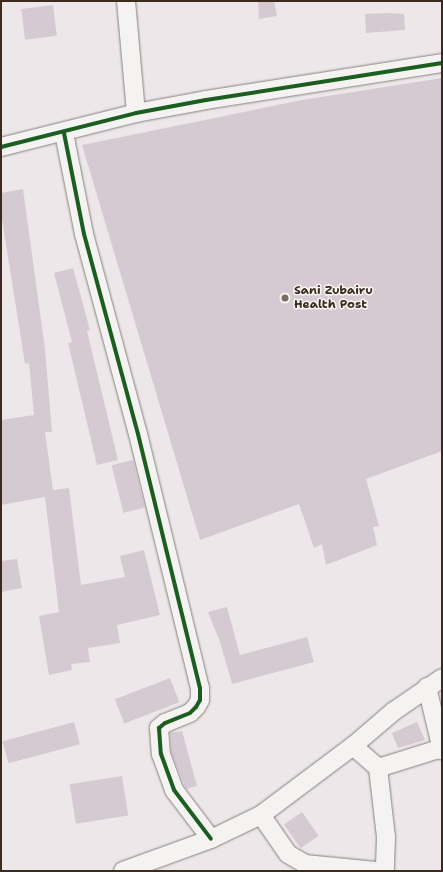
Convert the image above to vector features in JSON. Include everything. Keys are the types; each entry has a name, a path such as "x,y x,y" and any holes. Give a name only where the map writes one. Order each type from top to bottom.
{"street":[{"path":"126,1 136,114"},
{"path":"1,147 64,133 136,114 273,88 442,63"},
{"path":"64,133 84,234 138,434 200,688 200,700 190,713 165,722 159,728 161,754 174,790 211,839"},
{"path":"123,871 211,839 261,815 354,746 427,687 442,678"},
{"path":"378,768 442,749 427,687"},
{"path":"354,746 378,768 386,837 385,871"},
{"path":"261,815 288,854 305,864 376,871"}],"building":[{"path":"258,1 274,1 277,16 259,19"},
{"path":"53,5 57,36 25,40 21,9"},
{"path":"365,14 404,14 405,30 366,33"},
{"name":"Sani Zubairu Health Post","path":"442,78 442,451 366,479 379,526 373,527 377,545 326,565 322,544 314,548 299,504 200,540 82,145 302,100"},
{"path":"23,189 45,349 52,432 45,432 53,490 69,488 81,585 125,577 120,556 144,550 160,615 117,625 120,643 88,648 90,662 71,664 72,670 49,675 39,616 59,612 45,497 1,505 1,420 34,415 29,363 25,364 1,213 1,193"},
{"path":"73,268 90,330 87,331 118,460 97,465 68,343 72,342 54,273"},
{"path":"133,460 145,508 124,513 112,465"},
{"path":"17,559 22,588 1,592 1,561"},
{"path":"227,607 240,655 307,637 314,662 232,684 220,642 208,612"},
{"path":"170,678 179,702 124,723 115,699"},
{"path":"74,722 80,744 8,763 3,741"},
{"path":"417,722 425,740 398,748 392,733"},
{"path":"182,731 197,786 186,789 171,752 170,733"},
{"path":"122,776 128,816 76,824 70,784"},
{"path":"302,812 319,836 301,848 284,825"}],"cycle path":[{"path":"1,147 136,113 206,100 442,63"},
{"path":"64,133 84,234 138,434 200,688 200,700 190,713 165,723 159,728 161,754 174,790 211,839"}],"place":[{"name":"Sani Zubairu Health Post","path":"285,298"}]}
